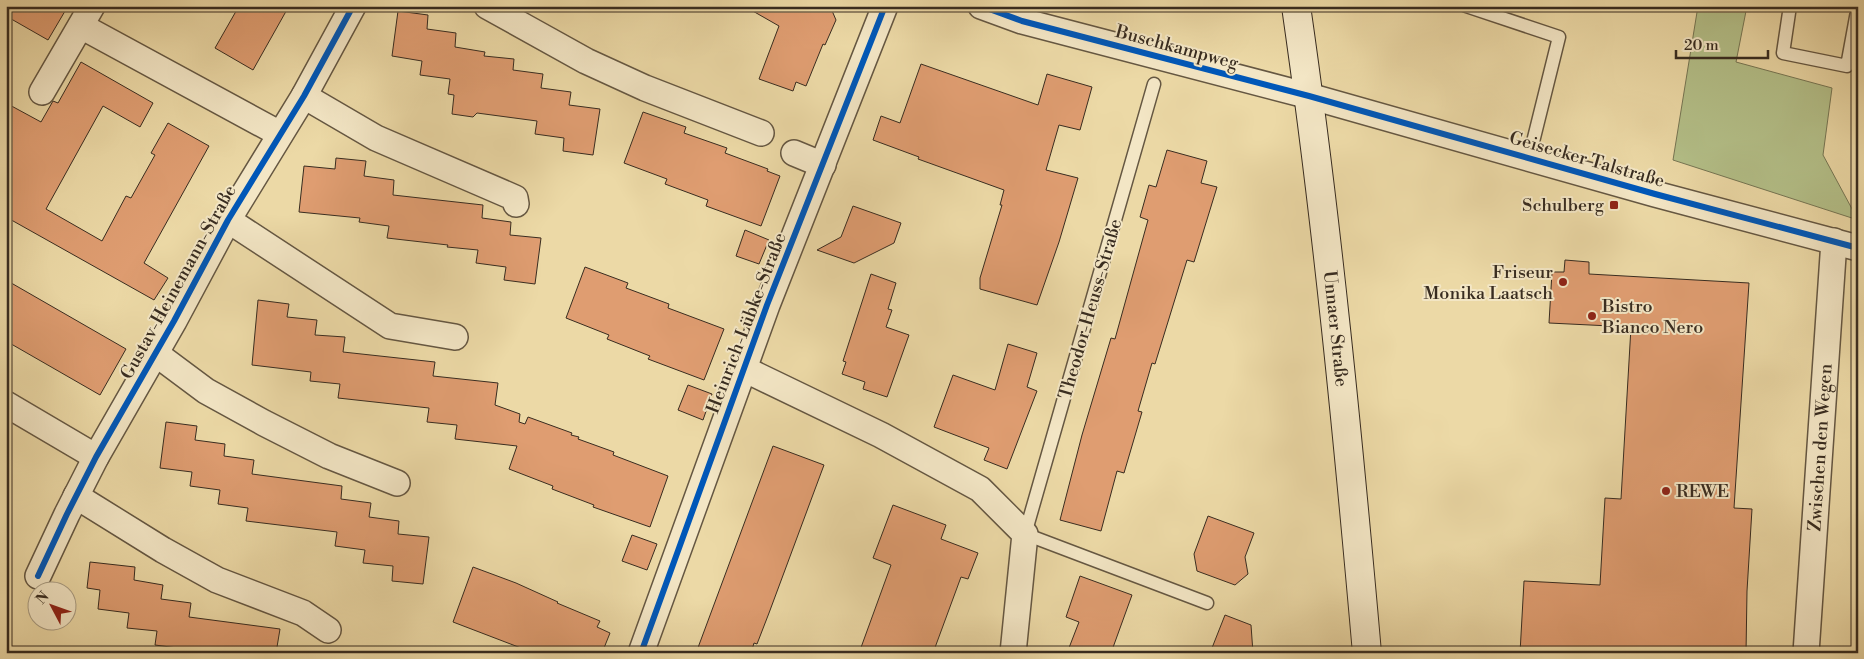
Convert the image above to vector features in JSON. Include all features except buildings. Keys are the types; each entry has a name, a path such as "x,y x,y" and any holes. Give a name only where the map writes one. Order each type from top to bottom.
{"main road":[{"name":"Unnaer Straße","path":"1296,6 1309,96 1344,404 1367,653"}],"street":[{"name":"Gustav-Heinemann-Straße","path":"38,576 96,457 228,220 304,96 353,6"},
{"path":"487,6 586,61 646,88 761,133"},
{"name":"Heinrich-Lübke-Straße","path":"641,653 768,305 885,6"},
{"name":"Buschkampweg","path":"981,6 1022,14 1309,96"},
{"path":"42,92 86,16 280,134"},
{"path":"304,96 376,138 515,198 516,204"},
{"name":"Geisecker Talstraße","path":"1309,96 1655,194 1858,248"},
{"path":"794,153 823,165"},
{"name":"Gustav-Heinemann-Straße","path":"228,220 390,326 455,338"},
{"name":"Zwischen den Wegen","path":"1806,653 1834,241"},
{"name":"Gustav-Heinemann-Straße","path":"155,353 206,391 264,423 329,456 397,483"},
{"path":"744,369 881,434 980,489 1025,534"},
{"path":"6,404 96,457"},
{"path":"76,496 217,580 303,612 328,630"},
{"name":"Theodor-Heuss-Straße","path":"1013,653 1025,534"}],"lane":[{"path":"1466,6 1559,37 1529,158"},
{"path":"1790,6 1782,53 1847,66 1858,6"},
{"name":"Theodor-Heuss-Straße","path":"1025,534 1154,84"},
{"path":"1025,534 1207,603"}],"green space":[{"path":"1698,6 1747,6 1736,62 1832,88 1823,155 1858,220 1673,160"}],"cycle path":[{"path":"38,576 96,457 174,321 228,220 304,96 353,6"},
{"path":"641,653 767,305 885,6"},
{"path":"981,6 1022,21 1309,96 1655,194 1858,248"}],"place":[{"name":"Schulberg","path":"1614,205"},
{"name":"Friseur Monika Laatsch","path":"1563,282"},
{"name":"Bistro Bianco Nero","path":"1592,316"},
{"name":"REWE","path":"1666,491"}]}
